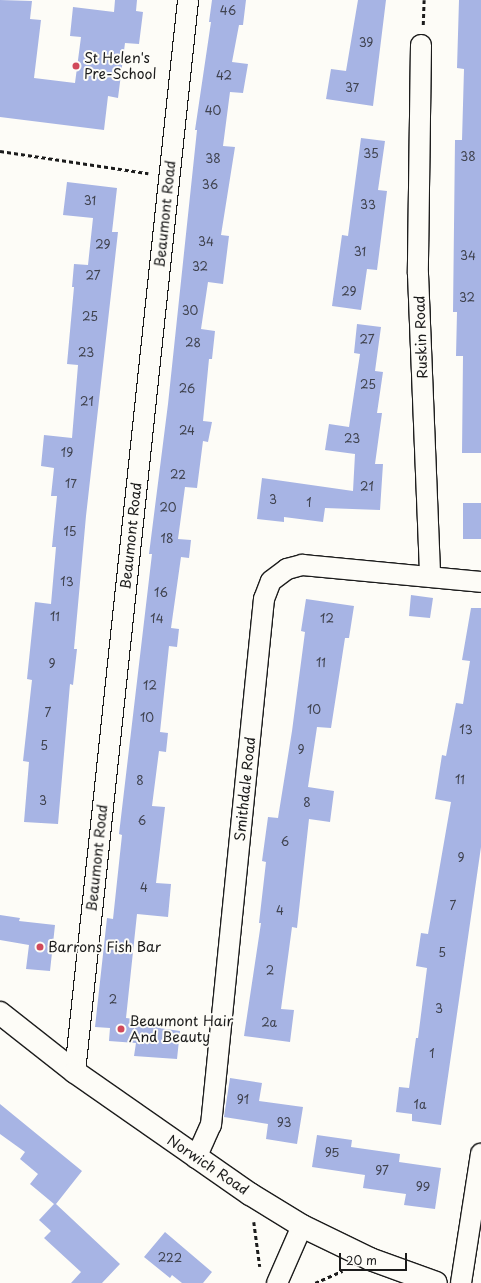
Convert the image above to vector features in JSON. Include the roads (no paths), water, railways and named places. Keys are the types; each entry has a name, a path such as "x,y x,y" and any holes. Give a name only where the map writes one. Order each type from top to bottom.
{"street":[{"name":"Beaumont Road","path":"74,1072 188,0"},
{"name":"Ruskin Road","path":"421,45 418,274 430,577"},
{"name":"Smithdale Road","path":"196,1158 211,1125 264,599 271,581 288,569 302,565 430,577"},
{"path":"430,577 481,582"},
{"name":"Norwich Road","path":"0,1013 74,1072 250,1194 302,1226 370,1259 436,1283"},
{"path":"461,1283 481,1154"},
{"path":"269,1279 302,1226"}],"place":[{"name":"St Helen's Pre-School","path":"76,66"},
{"name":"Barrons Fish Bar","path":"40,947"},
{"name":"Beaumont Hair And Beauty","path":"121,1029"}]}
